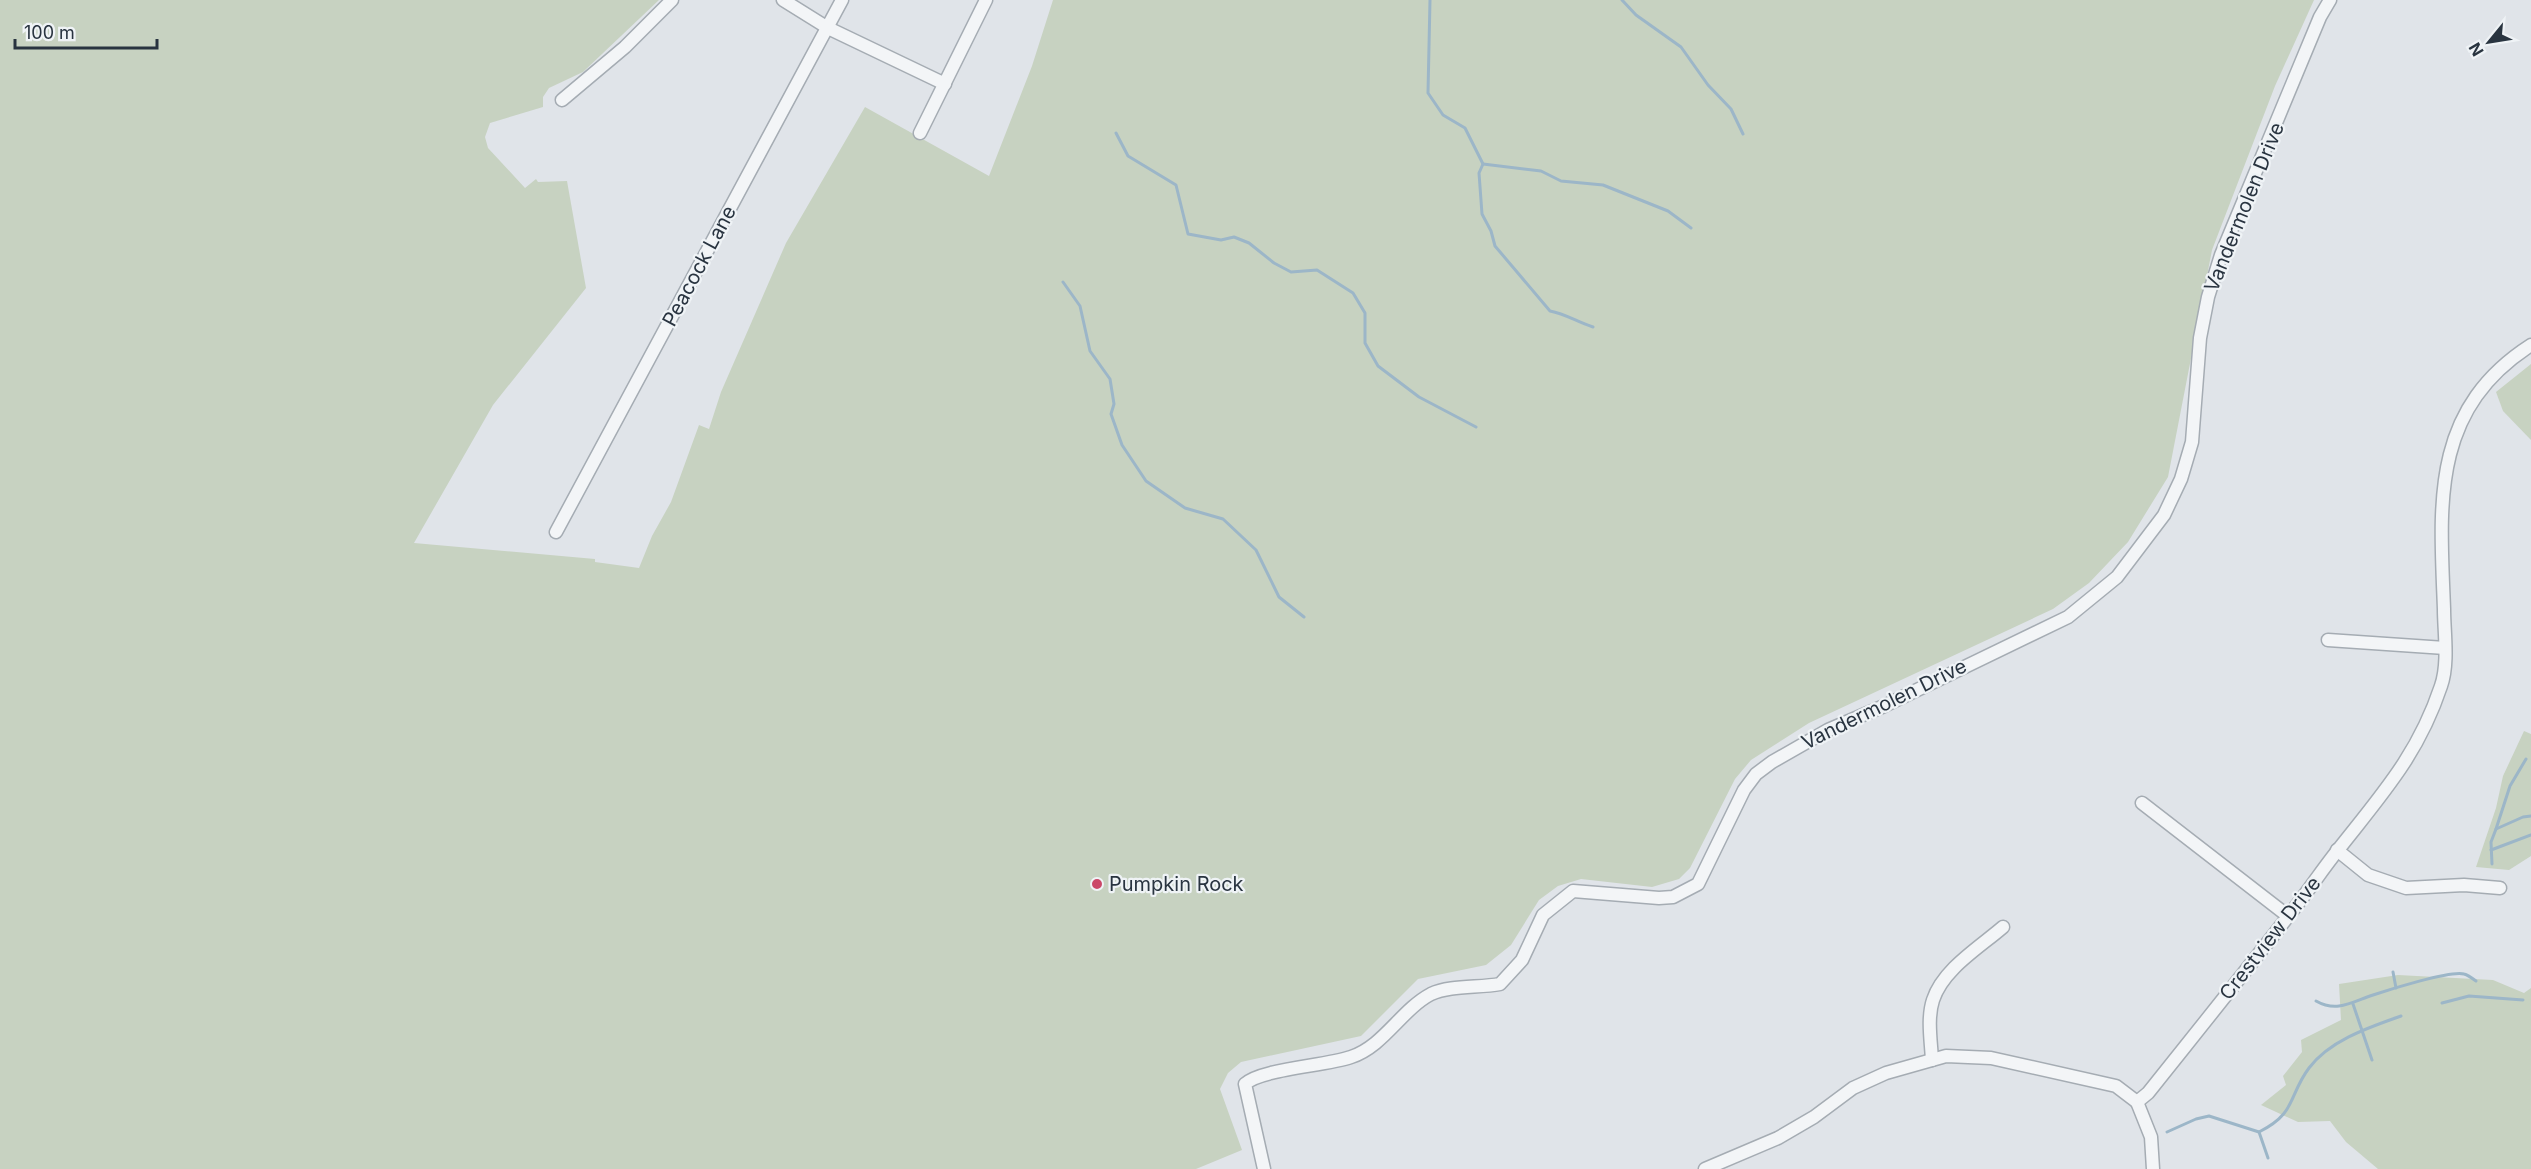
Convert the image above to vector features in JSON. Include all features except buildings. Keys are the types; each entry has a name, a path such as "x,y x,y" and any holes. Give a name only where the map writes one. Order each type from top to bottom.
{"street":[{"path":"562,100 625,47 672,0"},
{"path":"783,0 828,28 945,84"},
{"name":"Peacock Lane","path":"556,532 842,0"},
{"path":"920,134 986,0"},
{"name":"Vandermolen Drive","path":"1264,1169 1245,1084 1254,1076 1320,1065 1353,1056 1366,1050 1412,1006 1434,993 1500,984 1522,960 1544,915 1574,891 1659,898 1673,897 1698,884 1744,790 1756,774 1772,762 1828,730 1884,706 2068,617 2093,600 2117,577 2164,515 2181,479 2192,442 2200,338 2214,276 2320,17 2330,0"},
{"name":"Crestview Drive","path":"2137,1102 2148,1093 2288,916 2337,850 2389,788 2426,726 2442,683 2445,648 2440,508 2443,479 2463,419 2484,386 2515,355 2531,345"},
{"path":"2328,640 2445,648"},
{"path":"2142,803 2288,916"},
{"path":"2337,850 2368,875 2406,888 2464,885 2500,888"},
{"path":"1932,1060 1930,1028 1933,1000 1948,975 2003,927"},
{"path":"1705,1169 1778,1138 1814,1117 1853,1088 1886,1073 1946,1056 1991,1058 2116,1086 2137,1102 2151,1137 2153,1169"}],"green space":[{"path":"0,0 659,0 583,72 549,88 543,97 543,107 490,123 485,137 488,148 525,188 536,179 538,182 567,181 586,288 493,405 414,543 595,559 595,562 639,568 652,536 671,502 699,425 709,429 721,392 786,243 865,107 989,176 1032,66 1053,0 2314,0 2275,86 2212,250 2168,477 2128,542 2089,583 2053,609 1809,723 1751,760 1735,779 1690,868 1679,879 1652,887 1581,879 1558,886 1539,900 1511,945 1486,965 1418,979 1361,1036 1241,1062 1228,1073 1220,1089 1242,1150 1196,1169 0,1169"},
{"path":"2531,364 2531,440 2503,411 2496,392"},
{"path":"2524,731 2531,734 2531,856 2509,870 2476,867 2496,808 2503,776"},
{"path":"2398,975 2493,980 2524,993 2531,988 2531,1169 2378,1169 2346,1142 2330,1121 2298,1122 2261,1105 2286,1085 2283,1076 2302,1052 2301,1040 2341,1020 2339,984"}],"waterway":[{"path":"1430,0 1428,93 1443,115 1465,128 1483,164 1479,173 1482,214 1491,231 1495,246 1550,311 1593,327"},
{"path":"1622,0 1636,15 1681,47 1708,85 1731,109 1743,134"},
{"path":"1116,133 1128,156 1176,185 1188,234 1221,240 1234,237 1249,243 1274,263 1291,272 1317,270 1353,293 1365,313 1365,343 1378,366 1419,397 1476,427"},
{"path":"1483,164 1541,171 1561,181 1603,185 1668,211 1691,228"},
{"path":"1063,282 1080,306 1090,351 1110,379 1114,404 1111,414 1122,445 1146,481 1185,508 1223,519 1256,550 1279,597 1304,617"},
{"path":"2496,829 2510,786 2526,759"},
{"path":"2492,864 2491,842 2496,829 2523,817 2531,816"},
{"path":"2491,850 2531,835"},
{"path":"2393,972 2396,988"},
{"path":"2316,1001 2331,1006 2344,1005 2405,985 2446,975 2466,974 2476,981"},
{"path":"2442,1003 2469,996 2523,1000"},
{"path":"2353,1004 2372,1060"},
{"path":"2167,1132 2196,1119 2209,1116 2259,1132 2271,1125 2286,1111 2302,1078 2318,1058 2339,1042 2401,1016"},
{"path":"2259,1132 2268,1158"}],"place":[{"name":"Pumpkin Rock","path":"1097,884"}]}
